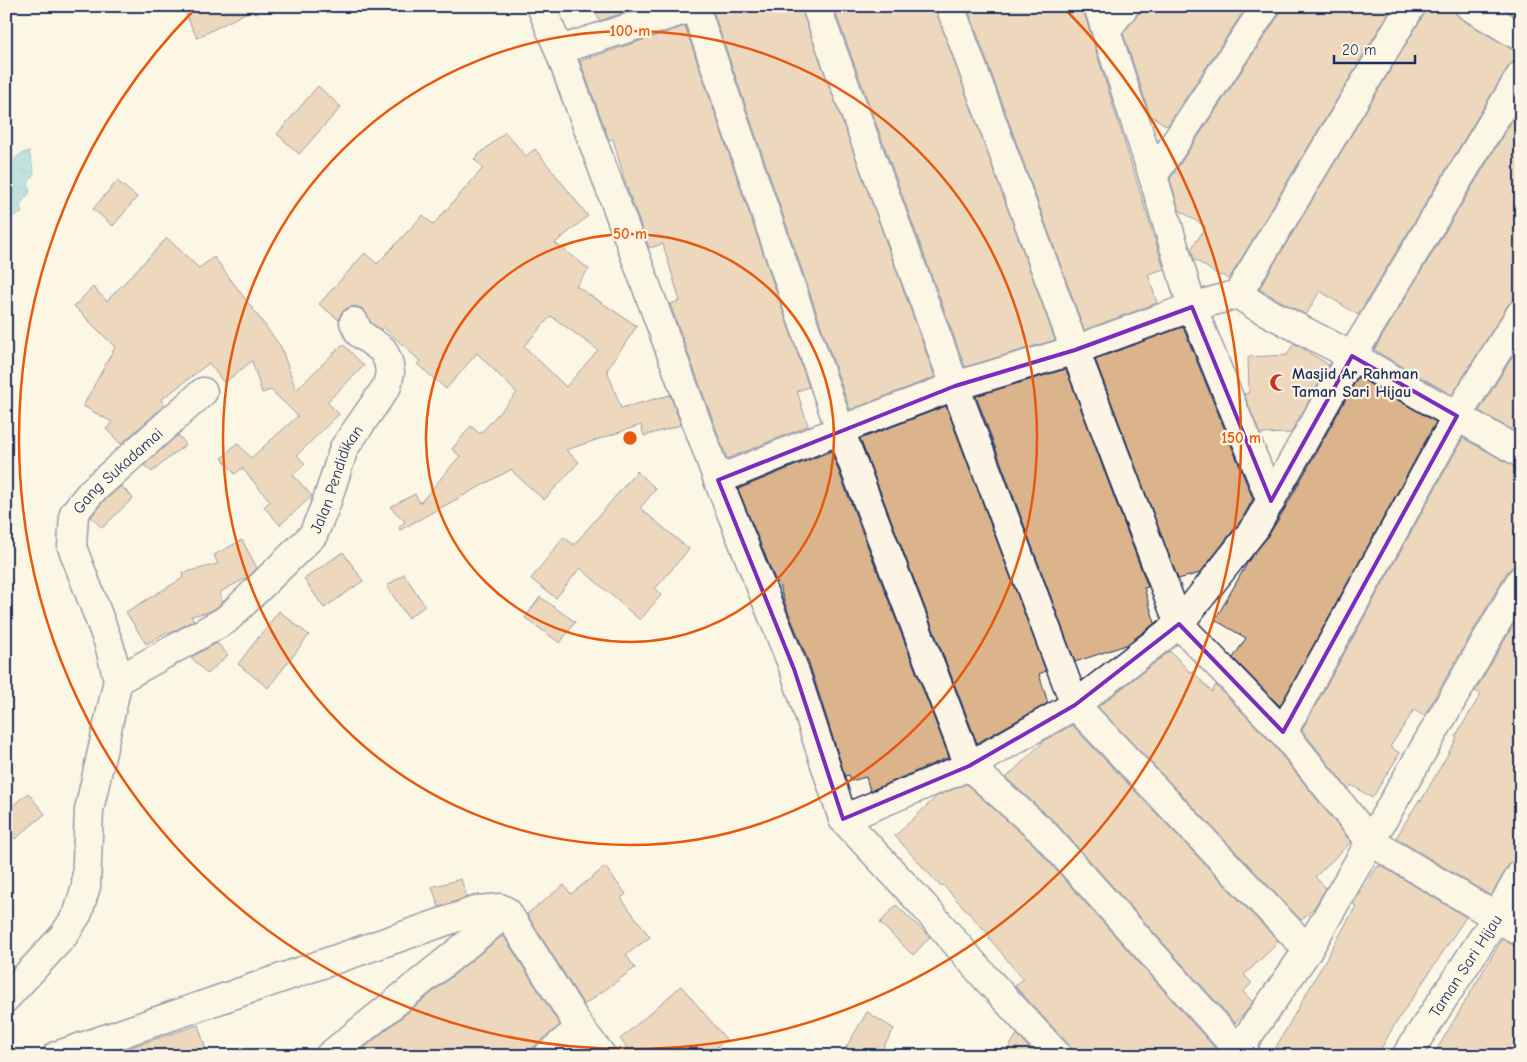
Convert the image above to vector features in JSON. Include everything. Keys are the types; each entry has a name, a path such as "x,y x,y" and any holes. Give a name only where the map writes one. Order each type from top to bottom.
{"street":[{"path":"541,6 718,480 794,669 843,819 923,906 985,978 1058,1056"},
{"path":"816,6 1074,705 1308,950"},
{"path":"950,6 1179,624 1283,732 1370,841 1521,932"},
{"path":"1125,6 1102,18 1153,176 1192,307 1271,501"},
{"path":"1153,176 1266,6"},
{"path":"718,480 955,386 1076,350 1192,307 1238,294 1410,6"},
{"path":"1469,6 1521,37"},
{"path":"559,50 696,7 840,430 969,766 1044,833 1243,1053 1308,950 1521,580"},
{"path":"843,819 969,766 1074,705 1179,624 1255,528 1352,356 1521,75"},
{"path":"1238,294 1256,306 1352,356 1521,453"},
{"path":"1283,732 1457,416 1521,313"},
{"name":"Jalan Pendidikan","path":"118,680 226,620 313,535 326,504 344,448 387,386 390,372 383,350 359,333 354,322"},
{"name":"Gang Sukadamai","path":"118,680 109,644 72,547 74,513 91,492 203,392"},
{"path":"6,998 64,935 78,913 86,886 89,810 118,680"},
{"name":"Taman Sari Hijau","path":"1406,1056 1496,918 1521,874"},
{"path":"56,1056 478,910 500,908 507,912 580,1028 602,1056"},
{"path":"329,1056 507,912"},
{"path":"547,1056 580,1028"}],"highlighted area":[{"path":"1192,307 1271,501 1352,356 1457,416 1283,732 1179,624 1075,705 969,766 843,819 794,669 718,480 955,386 1075,350"}],"water":[{"path":"29,151 34,173 28,184 30,192 20,205 22,213 6,218 6,166 21,154"}],"building":[{"path":"182,6 259,6 197,38"},
{"path":"594,6 645,6 599,21"},
{"path":"713,6 801,6 935,377 850,410 713,11"},
{"path":"833,6 935,6 1055,340 965,367"},
{"path":"967,6 1082,6 1164,269 1148,274 1157,303 1084,330"},
{"path":"1140,6 1247,6 1167,126 1150,115 1123,33 1137,16"},
{"path":"1282,6 1393,6 1229,279 1220,276 1194,259 1191,249 1206,227 1179,210 1170,179 1279,15"},
{"path":"1427,6 1453,6 1456,14 1461,19 1521,53 1521,59 1513,62 1508,67 1358,315 1320,291 1306,315 1259,289 1424,14"},
{"path":"1500,6 1521,6 1521,19"},
{"path":"685,26 809,387 797,391 808,426 727,459 670,304 680,301 663,244 649,248 626,185 613,139 609,140 580,61"},
{"path":"318,86 341,107 299,154 277,134"},
{"path":"1519,109 1521,110 1521,298 1513,300 1508,305 1452,395 1374,350"},
{"path":"505,132 526,156 535,149 588,216 555,243 589,269 576,286 637,326 607,370 621,408 670,395 681,425 644,436 641,425 566,450 579,462 544,500 515,474 512,469 400,530 399,528 405,521 390,507 415,494 420,503 460,456 452,449 471,426 480,434 517,393 477,353 446,389 417,364 420,361 383,327 381,330 371,323 363,309 355,306 347,308 341,313 339,320 319,304 365,253 377,264 423,215 433,225 483,168 474,159","holes":["551,316 598,350 566,387 524,346"]},
{"path":"117,181 137,197 113,226 93,209"},
{"path":"167,238 199,268 214,257 281,347 296,390 343,344 364,366 327,402 339,414 297,455 305,464 293,475 312,496 280,525 264,507 270,501 242,468 235,474 222,458 237,443 251,458 298,416 271,390 262,393 252,361 224,383 209,363 161,400 165,405 121,444 106,429 112,422 83,406 115,347 74,306 93,287 107,301"},
{"path":"1183,327 1253,499 1242,519 1200,573 1178,579 1095,359"},
{"name":"Masjid Ar Rahman Taman Sari Hijau","path":"1294,343 1329,365 1291,433 1260,434 1244,394 1249,393 1248,357 1287,355"},
{"path":"1521,343 1521,435 1479,411"},
{"path":"1066,369 1148,587 1144,588 1155,623 1126,645 1075,662 976,396"},
{"path":"1358,377 1436,422 1280,706 1233,658 1246,638 1215,620 1249,560 1267,538 1284,510"},
{"path":"946,406 1046,671 1039,674 1048,703 977,743 860,439"},
{"path":"178,435 186,444 152,472 144,465"},
{"path":"1463,438 1521,470 1521,564 1507,572 1424,716 1414,710 1390,747 1400,753 1372,798 1352,785 1348,789 1302,730"},
{"path":"831,451 949,757 870,791 866,777 851,781 849,775 845,776 809,663 778,582 776,582 738,489"},
{"path":"637,471 656,489 640,508 689,549 655,589 661,595 640,620 580,568 556,598 531,579 564,537 574,545"},
{"path":"121,486 133,498 102,528 91,517 102,503"},
{"path":"242,540 257,568 248,577 220,592 222,602 217,607 209,612 191,616 194,620 146,644 126,612 183,578 182,573 218,564 214,555"},
{"path":"343,552 363,581 324,608 304,579"},
{"path":"404,574 425,606 408,618 387,586"},
{"path":"540,597 575,622 560,643 525,618"},
{"path":"279,611 309,635 268,688 238,664"},
{"path":"1521,612 1521,858 1514,860 1508,866 1491,896 1396,838 1419,800 1421,801 1457,738 1455,737 1481,694 1475,691"},
{"path":"217,643 228,655 207,674 191,657"},
{"path":"1170,651 1212,692 1216,685 1271,742 1351,842 1315,877 1326,888 1314,908 1301,920 1098,707"},
{"path":"1072,725 1279,942 1244,975 1252,983 1243,992 1253,1002 1235,1023 1056,823 1006,778 1045,740"},
{"path":"966,784 1033,844 1222,1056 1073,1056 1069,1045 1015,986 1023,979 989,938 990,936 943,885 941,887 895,836 937,796"},
{"path":"28,793 45,814 15,839 6,827 6,811"},
{"path":"1380,865 1466,917 1392,1029 1377,1056 1271,1056 1356,906 1353,904"},
{"path":"605,867 626,894 621,898 650,937 626,955 635,968 584,1005 527,914 564,885 571,894"},
{"path":"461,879 467,897 439,907 432,887"},
{"path":"896,905 930,937 913,955 880,923"},
{"path":"503,935 560,1025 523,1056 354,1056"},
{"path":"1502,939 1521,948 1521,1056 1433,1056"},
{"path":"681,986 726,1039 707,1056 634,1056 620,1039"},
{"path":"867,1012 894,1029 878,1056 841,1056"},
{"path":"198,1025 208,1056 117,1056 116,1052"},
{"path":"1017,1034 1036,1056 1004,1056"}],"place":[{"name":"Masjid Ar Rahman Taman Sari Hijau","path":"1278,382"}]}
